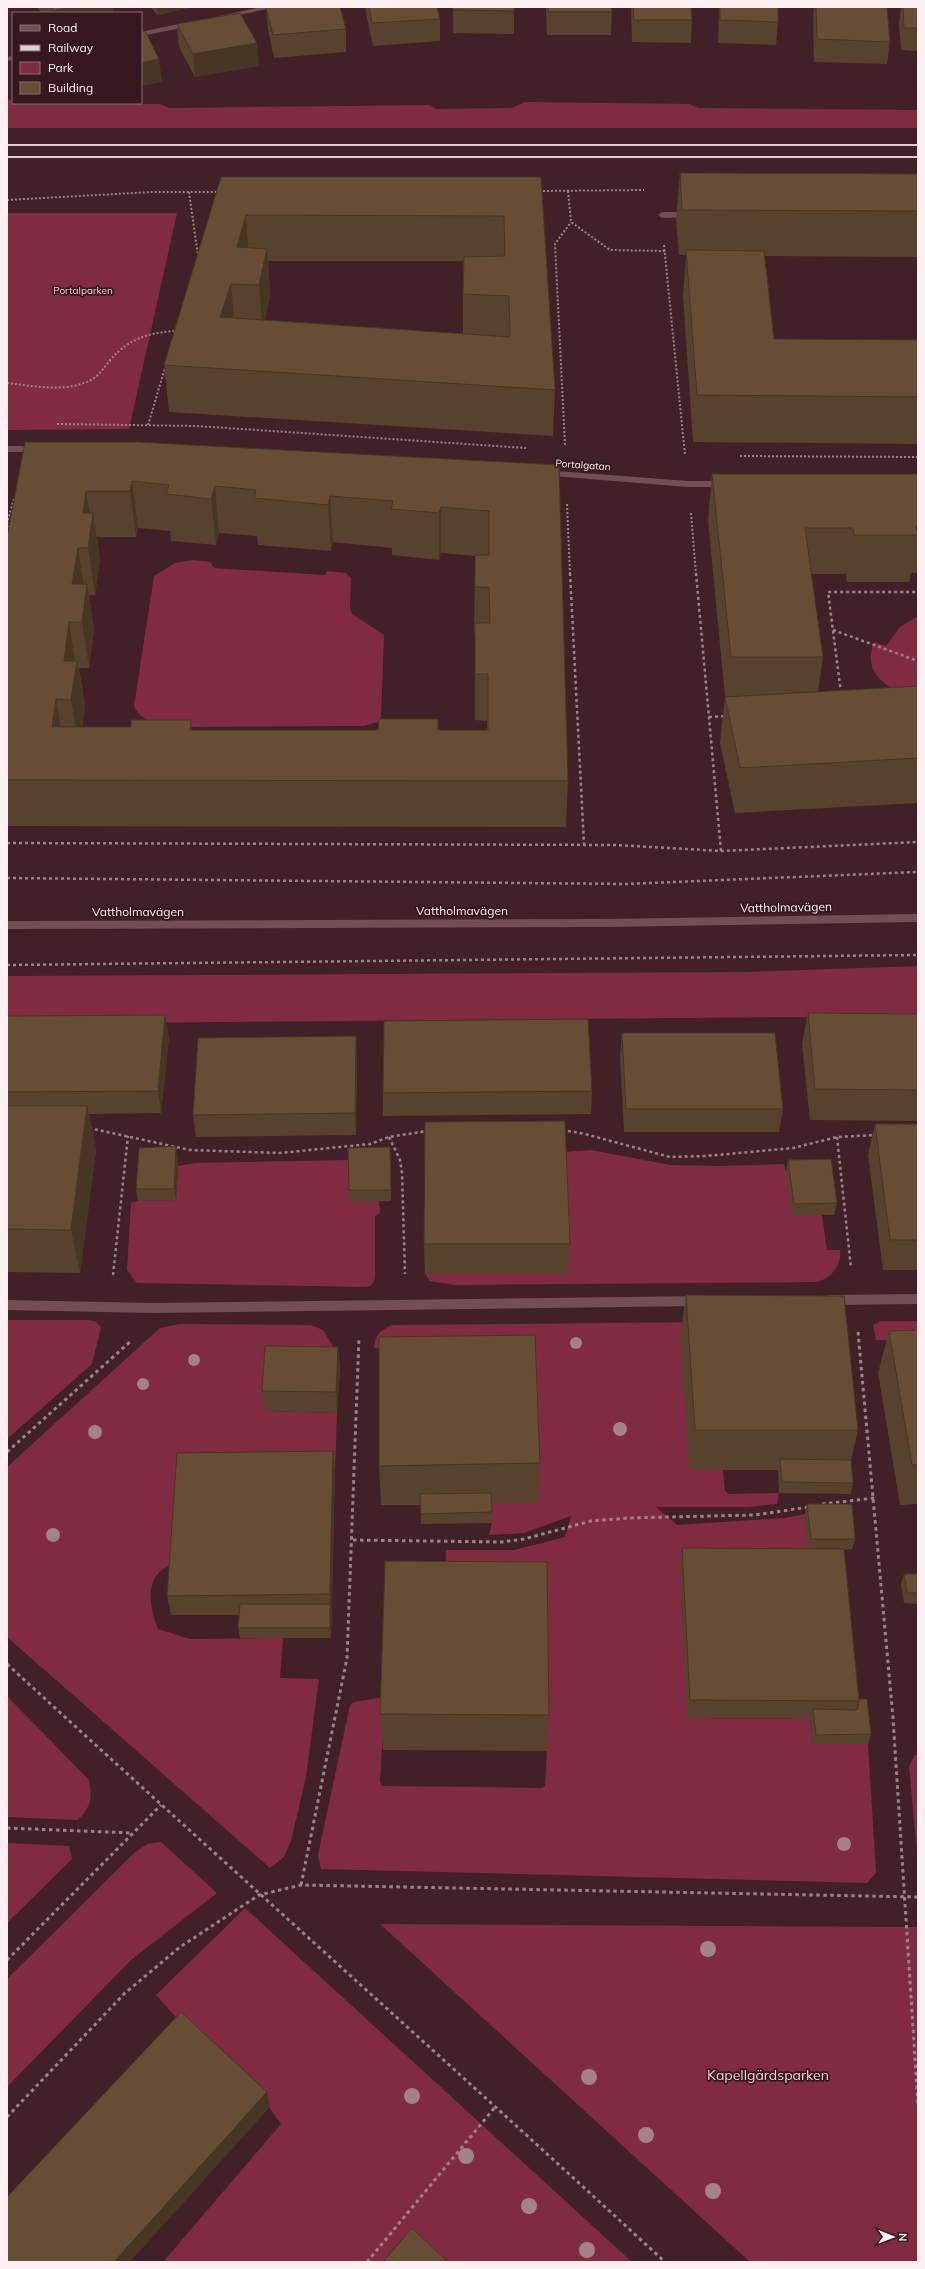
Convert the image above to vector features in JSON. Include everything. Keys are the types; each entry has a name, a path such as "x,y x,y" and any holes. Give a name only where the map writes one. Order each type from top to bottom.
{"street":[{"path":"142,34 273,7"},
{"path":"662,215 700,215"},
{"path":"7,449 52,449"},
{"name":"Portalgatan","path":"533,472 688,484 736,484"},
{"name":"Vattholmavägen","path":"7,925 605,922 918,918"},
{"path":"815,1300 918,1299"},
{"path":"7,1305 152,1308 713,1301"}],"path":[{"path":"537,191 659,190 688,484 721,851"},
{"path":"568,191 571,222 555,244 584,845"},
{"path":"189,192 199,260"},
{"path":"7,200 220,192"},
{"path":"571,222 610,250 665,251"},
{"path":"174,338 179,324"},
{"path":"7,383 66,388 92,380 121,348 134,338 160,332 177,331"},
{"path":"148,425 165,367"},
{"path":"55,424 148,425 534,449"},
{"path":"7,531 15,495"},
{"path":"567,504 574,504"},
{"path":"841,698 828,592 918,592"},
{"path":"833,630 918,661"},
{"path":"709,717 733,716"},
{"path":"7,843 616,845 721,851 918,842"},
{"path":"7,878 625,884 918,872"},
{"path":"7,965 918,955"},
{"path":"83,1127 190,1150 280,1153 370,1144 389,1137 433,1130"},
{"path":"560,1130 585,1134 670,1157 707,1156 793,1148 838,1137 880,1135"},
{"path":"103,1306 114,1272 128,1136"},
{"path":"389,1137 400,1160 402,1173 406,1304"},
{"path":"838,1137 875,1498 907,1897 918,2105"},
{"path":"301,1885 347,1658 353,1540 360,1305"},
{"path":"7,1452 130,1343 143,1326 152,1308"},
{"path":"819,1505 875,1498"},
{"path":"353,1540 502,1542 524,1539 591,1522 628,1518 754,1515 811,1506"},
{"path":"7,1664 259,1895 496,2106 665,2262"},
{"path":"7,1960 161,1805"},
{"path":"7,1828 133,1833"},
{"path":"7,2117 126,1993 180,1947 259,1895 301,1885 918,1897"},
{"path":"367,2262 496,2106"}],"green space":[{"path":"7,99 12,100 12,104 160,104 170,108 429,105 436,109 512,108 525,102 689,104 699,108 918,110 918,128 7,128"},
{"name":"Portalparken","path":"7,213 177,213 129,429 7,430"},
{"path":"193,560 210,562 214,568 325,575 327,571 346,573 351,578 350,608 352,614 384,635 381,716 378,722 364,726 170,727 149,721 140,715 134,706 154,576 175,563"},
{"path":"918,616 918,698 897,691 881,680 875,673 871,664 871,654 874,642 886,646 900,627"},
{"path":"918,966 918,1016 7,1024 7,976 746,972"},
{"path":"591,1150 670,1165 720,1166 784,1164 786,1172 822,1215 827,1250 840,1250 837,1267 826,1278 815,1282 454,1285 430,1281 425,1274 568,1273 563,1152"},
{"path":"349,1160 379,1201 380,1213 375,1216 375,1278 372,1285 366,1287 137,1283 127,1270 131,1203 138,1201 176,1200 178,1166 195,1163"},
{"path":"7,1320 88,1320 95,1321 101,1327 92,1364 7,1439"},
{"path":"824,1321 723,1470 725,1491 729,1494 779,1493 777,1504 748,1507 656,1507 677,1525 785,1518 805,1514 809,1550 687,1718 810,1719 813,1744 868,1744 876,1873 867,1883 321,1869 318,1855 350,1705 354,1702 385,1697 380,1781 382,1786 542,1788 545,1786 547,1751 447,1600 446,1550 514,1550 565,1537 571,1516 524,1533 489,1535 492,1523 491,1503 538,1503 531,1350 374,1348 377,1336 384,1329 392,1325"},
{"path":"881,1321 918,1321 918,1340 876,1340 873,1325"},
{"path":"180,1324 311,1325 323,1330 334,1348 265,1411 337,1413 335,1472 181,1473 174,1564 159,1572 154,1580 151,1594 152,1609 158,1629 190,1639 283,1638 280,1678 319,1679 306,1777 291,1841 284,1857 270,1868 7,1637 7,1467 160,1328"},
{"path":"7,1696 89,1780 91,1792 90,1802 78,1820 7,1817"},
{"path":"915,1755 918,1755 918,1862 909,1766"},
{"path":"161,1842 217,1893 131,1960 7,2087 7,1979 134,1853 147,1844"},
{"path":"7,1843 69,1846 72,1859 7,1923"},
{"path":"245,1908 632,2262 163,2262 281,2124 269,2107 185,2027 156,1995"},
{"name":"Kapellgärdsparken","path":"380,1924 918,1927 918,2262 750,2262"}],"building":[{"path":"51,7 69,7 53,11"},
{"path":"266,7 340,7 346,29 273,35"},
{"path":"369,7 437,7 440,19 372,23"},
{"path":"453,7 514,7 514,11 453,10"},
{"path":"548,7 611,7 612,12 548,12"},
{"path":"633,7 691,7 692,20 634,20"},
{"path":"720,7 778,7 778,22 720,20"},
{"path":"816,7 887,7 890,42 817,39"},
{"path":"903,7 918,7 918,28 904,28"},
{"path":"240,13 257,43 193,54 177,24"},
{"path":"145,31 159,59 142,63 142,32"},
{"path":"680,173 918,174 918,211 682,210"},
{"path":"221,177 541,177 555,390 164,365","holes":["246,215 504,216 505,256 464,257 463,294 509,296 510,337 220,317 231,284 259,285 267,249 237,247"]},
{"path":"686,250 764,251 774,339 918,340 918,397 697,395"},
{"path":"25,442 137,442 559,465 568,781 7,780 7,537","holes":["132,481 169,485 166,494 211,499 215,486 256,490 254,498 328,505 330,496 393,501 391,509 439,513 441,507 489,511 489,555 475,555 475,587 489,587 490,623 475,623 475,674 488,674 488,730 438,730 438,719 379,719 378,730 190,730 191,720 131,720 131,727 52,727 56,699 71,700 77,661 64,661 69,622 82,622 87,584 72,584 78,548 88,548 93,513 83,513 86,491 130,491"]},
{"path":"712,474 918,474 918,526 916,526 918,535 854,535 853,528 805,528 823,657 731,657"},
{"path":"918,686 918,758 740,768 725,697"},
{"path":"808,1013 918,1014 918,1090 815,1089"},
{"path":"165,1015 158,1091 7,1092 7,1016"},
{"path":"588,1019 592,1091 383,1093 384,1021"},
{"path":"622,1033 775,1033 783,1109 626,1109"},
{"path":"356,1036 355,1113 193,1115 198,1038"},
{"path":"7,1106 87,1106 71,1230 7,1229"},
{"path":"565,1121 570,1244 424,1244 425,1122"},
{"path":"875,1124 918,1124 918,1240 890,1240"},
{"path":"176,1146 174,1189 136,1189 139,1148"},
{"path":"390,1147 391,1190 349,1190 348,1148"},
{"path":"831,1159 837,1203 794,1204 788,1160"},
{"path":"686,1295 844,1296 858,1430 695,1430"},
{"path":"918,1330 918,1465 912,1465 889,1331"},
{"path":"535,1335 540,1463 379,1466 379,1337"},
{"path":"265,1346 338,1347 336,1392 262,1391"},
{"path":"333,1451 330,1594 167,1596 177,1453"},
{"path":"780,1459 851,1460 853,1483 782,1482"},
{"path":"491,1493 492,1512 421,1514 420,1494"},
{"path":"807,1504 852,1504 855,1539 811,1539"},
{"path":"682,1548 844,1549 859,1701 690,1700"},
{"path":"385,1561 547,1562 549,1715 380,1714"},
{"path":"904,1574 918,1574 918,1593 907,1593"},
{"path":"240,1604 330,1604 330,1628 238,1628"},
{"path":"859,1699 867,1699 871,1734 816,1735 813,1709 857,1710"},
{"path":"181,2012 267,2092 114,2262 7,2262 7,2197"},
{"path":"412,2228 448,2262 383,2262"}],"railway":[{"path":"7,145 918,145"},
{"path":"7,157 918,157"}]}
